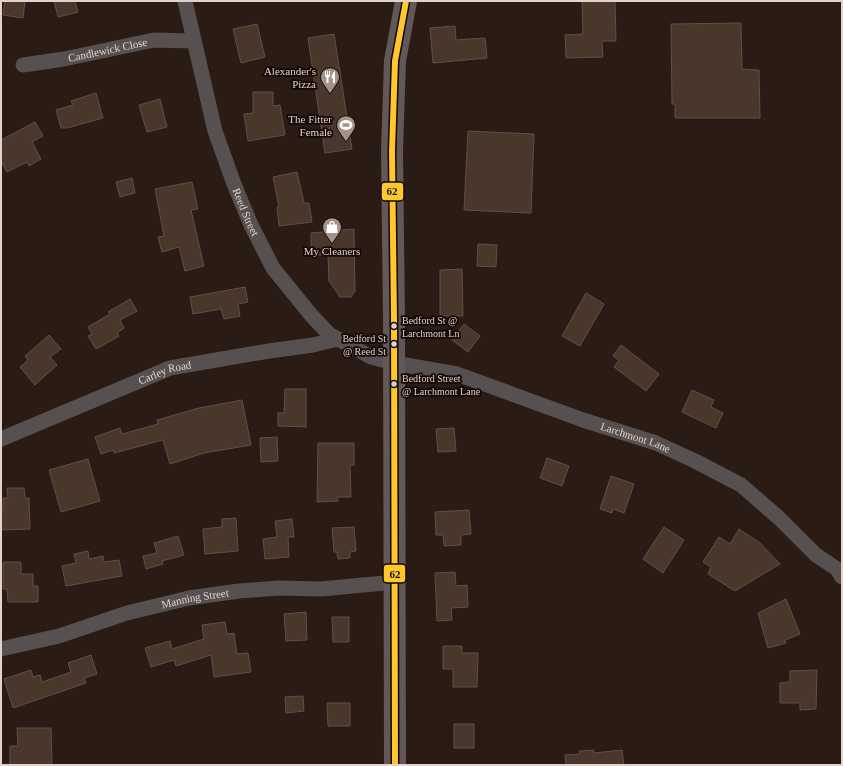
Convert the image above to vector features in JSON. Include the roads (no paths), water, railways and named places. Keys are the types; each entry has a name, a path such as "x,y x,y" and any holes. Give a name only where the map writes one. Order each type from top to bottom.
{"main road":[{"path":"395,765 392,151 395,61 406,1"}],"street":[{"name":"Reed Street","path":"185,1 193,41 215,130 234,184 251,225 273,268 310,315 329,334 371,357 394,363"},
{"name":"Candlewick Close","path":"23,65 64,59 154,40 193,41"},
{"name":"Carley Road","path":"1,439 170,368 269,350 313,345 337,338"},
{"name":"Larchmont Lane","path":"394,363 458,374 583,420 656,443 695,461 741,485 779,518 816,555 837,569 842,577"},
{"name":"Manning Street","path":"1,649 59,636 127,613 189,598 239,591 279,588 321,589 395,582"}],"place":[{"name":"Alexander's Pizza","path":"330,94"},
{"name":"The Fitter Female","path":"346,142"},
{"name":"My Cleaners","path":"332,244"},
{"name":"Bedford St @ Larchmont Ln","path":"394,326"},
{"name":"Bedford St @ Reed St","path":"394,344"},
{"name":"Bedford Street @ Larchmont Lane","path":"394,384"}]}
